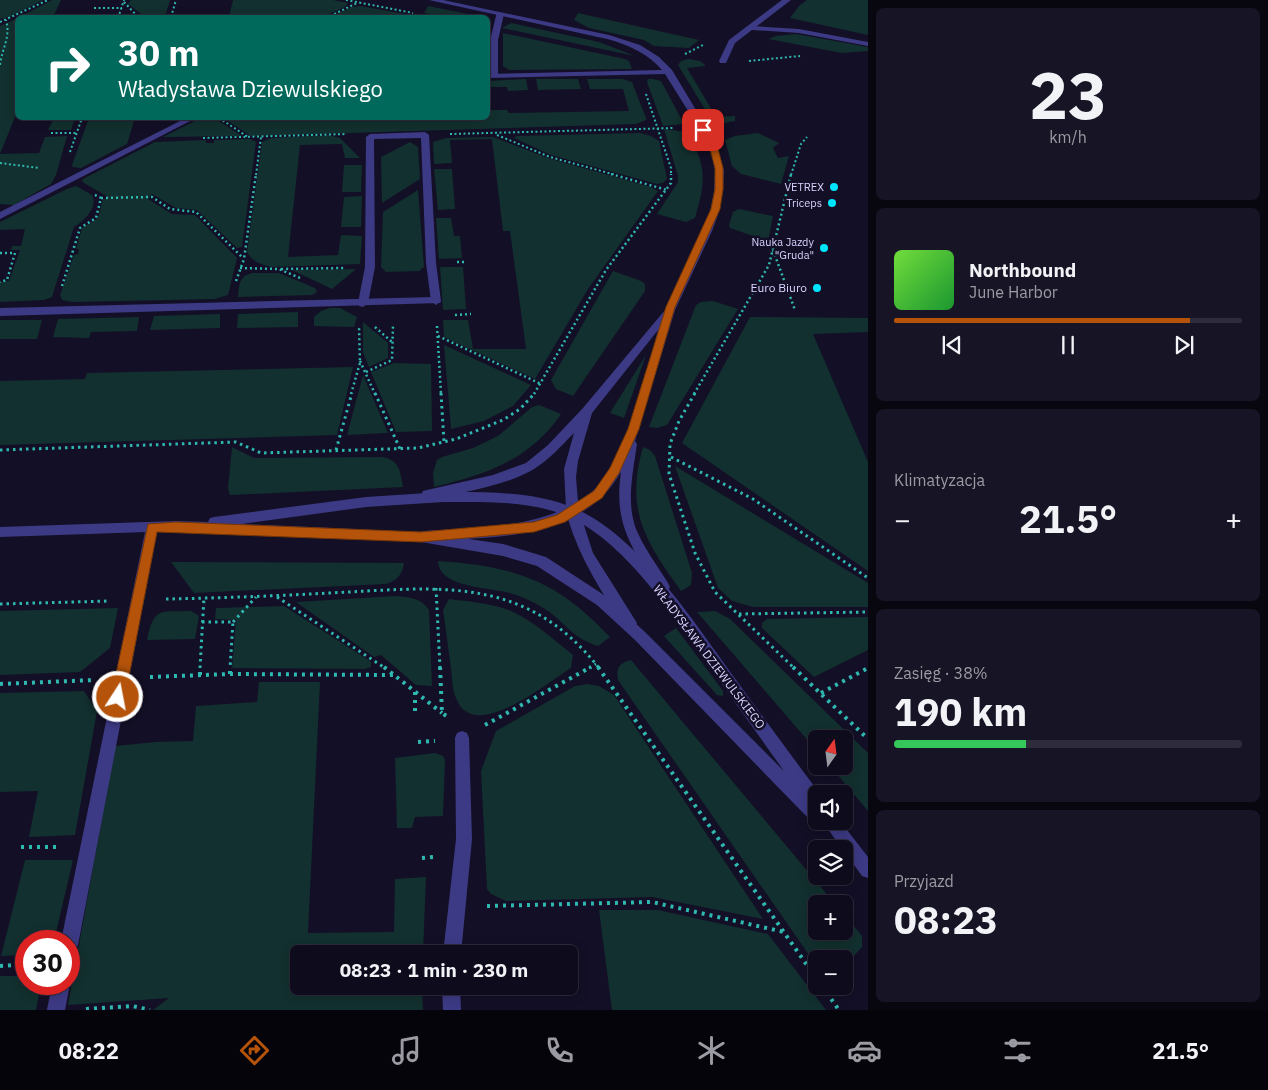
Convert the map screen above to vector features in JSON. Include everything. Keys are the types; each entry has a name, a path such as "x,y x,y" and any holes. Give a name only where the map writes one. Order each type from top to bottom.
{"street":[{"path":"433,0 627,42 652,54 669,72 714,149 719,168 719,189 712,218 670,307 634,429 625,485 625,506 630,529 678,611"},
{"path":"723,61 732,42 753,28 787,0"},
{"path":"500,14 494,40 491,76 669,72"},
{"path":"753,28 799,31 868,44"},
{"path":"0,216 188,120"},
{"path":"0,312 361,302 436,302 424,135 370,137 370,267 361,302"},
{"path":"420,497 494,480 530,466 552,448 587,411 670,307"},
{"path":"587,411 574,452 570,476 572,512 578,535 599,578 640,636"},
{"path":"421,537 534,527 561,518 598,494 615,470 634,429"},
{"name":"WŁADYSŁAWA DZIEWULSKIEGO","path":"0,532 176,526 420,497 500,498 543,504 572,512 602,531 627,552 678,611 808,791"},
{"name":"WŁADYSŁAWA DZIEWULSKIEGO","path":"176,526 421,537 503,550 541,561 602,601 640,636 808,806"},
{"path":"72,930 152,527"},
{"path":"453,945 454,919 459,906 464,840 462,738"},
{"path":"832,830 842,840"},
{"path":"853,852 868,870"},
{"path":"56,1010 59,995"},
{"path":"451,995 452,1010"}],"path":[{"path":"16,15 48,0"},
{"path":"172,15 176,0"},
{"path":"346,0 419,14"},
{"path":"119,15 124,1"},
{"path":"124,1 136,15"},
{"path":"332,15 358,2"},
{"path":"94,8 122,8"},
{"path":"0,22 15,16"},
{"path":"0,65 1,55 9,31 6,20"},
{"path":"723,61 802,56"},
{"path":"81,120 68,158 69,181 101,198 152,197 170,209 196,212 244,259"},
{"path":"222,120 249,137"},
{"path":"424,135 701,126"},
{"path":"51,134 77,133"},
{"path":"200,138 346,134 370,137"},
{"path":"494,134 550,157 667,190"},
{"path":"230,306 239,268 244,259 261,137"},
{"path":"807,137 801,144 795,159 769,265 679,421 670,444 669,474 695,553 715,592 868,739"},
{"path":"209,142 210,138"},
{"path":"0,163 30,168 68,170"},
{"path":"55,310 80,228 96,218 101,198"},
{"path":"773,250 795,310"},
{"path":"73,252 78,251"},
{"path":"0,253 15,253 7,280 0,282"},
{"path":"239,268 370,267"},
{"path":"279,269 304,280"},
{"path":"336,450 360,360 361,302"},
{"path":"366,372 392,360 393,302"},
{"path":"436,302 444,442"},
{"path":"438,336 541,384"},
{"path":"360,360 400,449"},
{"path":"671,457 753,499 868,578"},
{"path":"0,604 257,597 436,588 466,591 522,606 545,617 596,664 808,966"},
{"path":"436,588 442,713"},
{"path":"276,596 379,663 451,720 462,738 596,664"},
{"path":"200,675 204,597"},
{"path":"230,674 233,622 257,597"},
{"path":"738,614 868,612"},
{"path":"202,622 233,622"},
{"path":"821,693 868,668"},
{"path":"0,684 230,674 394,675"},
{"path":"415,692 415,716"},
{"path":"21,846 88,847"},
{"path":"459,906 652,902 784,932"},
{"path":"0,966 15,965"},
{"path":"828,995 839,1010"},
{"path":"77,1010 132,1006 150,1010"}],"green space":[{"path":"0,0 43,0 10,17 0,19"},
{"path":"52,0 61,0 54,15 24,15"},
{"path":"131,0 170,0 166,15 142,15 128,4"},
{"path":"233,0 333,0 348,3 345,7 327,15 229,15"},
{"path":"807,0 868,0 868,35 790,18 799,6"},
{"path":"360,6 412,15 334,15 352,7"},
{"path":"428,6 473,15 436,15 424,13"},
{"path":"578,13 699,40 689,48 654,46 644,40 589,28 574,20"},
{"path":"15,19 15,117 0,154 0,26"},
{"path":"511,23 599,42 635,56 502,28"},
{"path":"503,33 625,59 629,61 632,69 509,70 503,66"},
{"path":"796,34 868,47 868,51 842,53 768,39 776,36"},
{"path":"689,59 700,61 705,65 687,68 716,117 735,116 735,121 724,123 711,119 678,65 681,61"},
{"path":"526,79 528,90 508,91 507,87 490,87 490,81"},
{"path":"536,79 578,79 581,89 538,90"},
{"path":"587,79 622,79 632,82 646,120 636,124 251,136 226,120 490,120 490,110 507,110 509,113 629,111 623,89 590,89"},
{"path":"648,79 661,81 684,124 663,126 647,82"},
{"path":"53,120 74,120 71,130 48,130"},
{"path":"88,120 134,120 127,144 81,168 73,167 72,165"},
{"path":"197,120 217,120 242,136 163,137"},
{"path":"664,129 687,132 694,144 701,164 703,183 699,205 695,218 686,222 657,214 678,182 678,176"},
{"path":"640,133 651,136 659,141 667,179 663,183 657,184 551,155 514,138 517,136"},
{"path":"758,133 779,143 773,148 778,158 789,156 781,184 741,174 732,166 725,140 735,136"},
{"path":"328,135 340,138 360,158 345,158 342,144 300,145 288,257 338,255 341,235 362,236 360,264 272,267 258,262 247,252 262,142 271,138"},
{"path":"67,136 56,175 51,184 14,205 0,204 0,154 39,153 45,137"},
{"path":"493,137 548,158 651,187 658,191 588,289 535,379 444,337 443,320 468,320 473,349 526,349 510,231 503,231 492,139 450,140 452,163 434,164 433,142 446,138"},
{"path":"250,139 256,142 242,247 237,248 197,210 176,208 152,194 148,199 172,214 195,215 237,258 228,295 215,299 72,302 62,300 60,295 74,255 78,254 79,249 76,249 82,228 98,218 103,199 108,199 108,197 84,183 83,179 155,142 206,140 206,143 214,143 214,140"},
{"path":"410,142 418,147 420,179 382,203 381,157"},
{"path":"344,165 362,165 361,192 342,192"},
{"path":"434,169 452,169 455,209 438,210"},
{"path":"76,186 92,195 94,200 89,214 74,227 52,297 44,300 0,302 0,282 9,281 20,250 11,250 12,246 21,246 25,229 0,230 0,222"},
{"path":"418,190 424,267 419,271 386,272 381,267 383,212"},
{"path":"362,196 361,227 341,227 344,197"},
{"path":"739,209 773,216 768,241 730,228 729,225 733,212"},
{"path":"436,218 451,218 454,236 460,236 462,258 439,259"},
{"path":"440,267 463,267 466,309 443,310"},
{"path":"356,269 332,289 292,270"},
{"path":"613,271 641,281 645,284 645,291 573,396 556,389 551,380"},
{"path":"252,273 279,273 315,288 317,292 312,295 238,297 239,285 242,279 244,276"},
{"path":"713,301 738,309 667,425 657,428 649,427 696,305 701,302"},
{"path":"330,308 340,308 357,317 354,327 314,326 314,317 321,311"},
{"path":"298,312 298,327 237,328 238,314"},
{"path":"220,314 220,328 150,330 154,316"},
{"path":"139,317 137,331 91,332 89,338 53,337 58,319"},
{"path":"750,317 868,318 868,332 813,334 868,462 868,571 682,443"},
{"path":"0,320 42,320 37,339 0,339"},
{"path":"363,322 388,343 388,358 369,367 363,352"},
{"path":"444,345 531,385 513,406 484,421 451,429"},
{"path":"646,355 624,418 610,413"},
{"path":"394,363 431,364 432,431 396,432 371,372"},
{"path":"353,367 337,435 0,445 0,381 85,379 87,373"},
{"path":"363,375 388,433 347,435"},
{"path":"539,405 561,414 549,430 521,454 488,471 434,487 433,473 437,460 473,448 498,436 532,407"},
{"path":"232,447 254,458 383,457 396,464 403,487 230,495 228,488"},
{"path":"643,447 650,450 655,456 692,573 691,585 681,591 657,556 642,524 636,489"},
{"path":"675,466 868,583 868,607 753,607 732,601 718,588"},
{"path":"438,561 489,567 512,572 533,580 552,589 571,602 610,637 598,646 583,640 548,611 531,601 513,594 457,582 447,577 441,570"},
{"path":"171,562 404,563 399,576 394,581 386,584 194,593"},
{"path":"396,596 419,601 429,610 432,686 416,685 381,655 374,657 296,602"},
{"path":"449,599 491,605 523,617 573,655 571,668 529,696 494,713 478,715 465,711 456,698 453,687 443,610"},
{"path":"284,606 367,659 371,662 371,667 365,669 232,668 236,620 215,619 216,608"},
{"path":"118,608 110,648 80,672 0,675 0,611"},
{"path":"191,611 199,616 195,639 147,640 152,621 160,613"},
{"path":"715,611 730,619 844,730 808,730 808,741 697,612"},
{"path":"868,617 868,650 814,677 762,628 762,623 767,619"},
{"path":"676,628 723,691 723,696 717,695 664,636"},
{"path":"631,660 808,872 808,885 819,885 827,895 808,895 808,940 853,940 853,925 862,936 862,947 853,957 853,950 808,950 808,953 618,680 619,667"},
{"path":"259,682 320,682 308,933 394,932 395,879 426,877 423,945 290,945 290,995 422,995 423,1010 153,1010 169,998 68,1005 70,995 80,995 80,939 115,746 193,741 196,706 257,702"},
{"path":"587,684 599,686 614,695 763,919 652,897 506,901 491,894 487,889 481,771 496,731 575,686"},
{"path":"84,691 97,711 75,835 29,837 38,791 0,792 0,693"},
{"path":"853,738 868,753 868,811 853,793 853,785 846,785 838,775 853,775"},
{"path":"435,753 443,756 445,760 443,816 415,817 412,828 397,828 395,758"},
{"path":"25,860 73,860 57,930 15,930 15,955 1,956"},
{"path":"599,910 658,910 768,934 808,986 808,995 815,995 826,1010 612,1010"},
{"path":"0,976 15,976 15,995 39,995 36,1010 0,1010"}],"place":[{"name":"VETREX","path":"834,187"},
{"name":"Triceps","path":"832,203"},
{"name":"Nauka Jazdy \"Gruda\"","path":"824,248"},
{"name":"Euro Biuro","path":"817,288"}],"route":[{"path":"118,697 152,527 176,526 421,537 534,527 561,518 598,494 615,470 634,429 670,307 701,244 715,209 719,189 719,168 714,149 703,130"}]}
